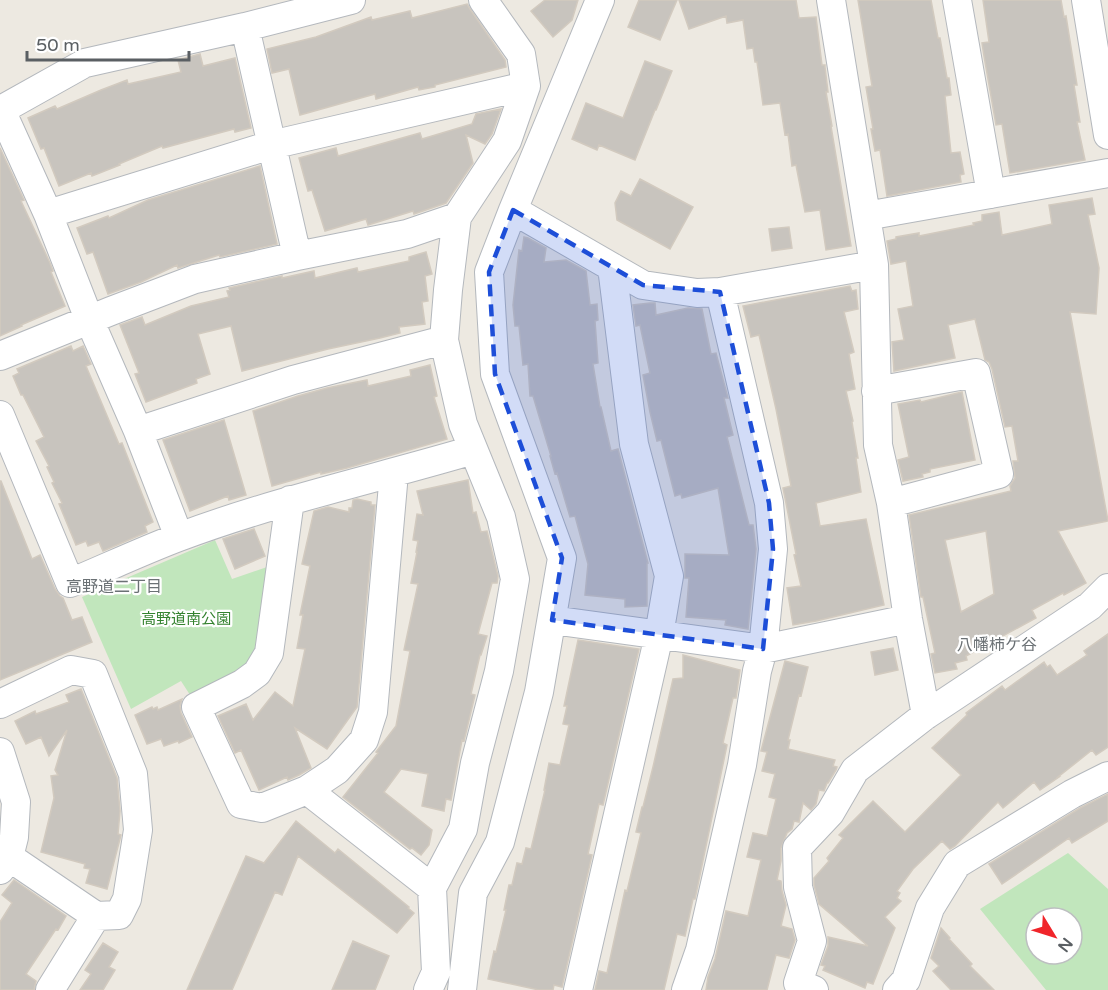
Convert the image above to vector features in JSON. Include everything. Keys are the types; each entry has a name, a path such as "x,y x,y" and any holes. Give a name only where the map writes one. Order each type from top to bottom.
{"street":[{"path":"179,537 138,431 89,319 48,214 1,110 85,63 245,27 351,0"},
{"path":"428,990 436,972 432,888 463,829 475,764 499,671 515,579 501,517 463,424 444,340 457,218 507,141 526,86 521,54 483,0"},
{"path":"462,990 473,893 501,842 539,692 562,558 495,374 489,272 600,0"},
{"path":"831,0 874,265 878,445 891,504 908,619 926,715"},
{"path":"957,0 991,194"},
{"path":"1086,0 1108,135"},
{"path":"245,27 297,256"},
{"path":"48,214 271,145 526,86"},
{"path":"866,216 1108,173"},
{"path":"513,210 643,285 697,293 720,292 874,265"},
{"path":"0,356 195,279 407,234 457,218"},
{"path":"578,990 659,635 669,576 634,444 612,267"},
{"path":"686,990 700,950 742,765 757,671 763,649 773,549 770,503 720,292"},
{"path":"138,431 293,380 444,340"},
{"path":"876,391 976,373 999,474 891,504"},
{"path":"0,415 70,583 179,537 290,501 473,450"},
{"path":"290,501 269,653 257,673 242,684 196,707 241,804 262,808 308,790 337,770 364,740 373,712 394,473"},
{"path":"814,990 798,983 812,941 798,887 797,848 830,813 855,770 926,715 1090,606 1108,588"},
{"path":"552,620 763,649 908,619"},
{"path":"0,704 71,670 93,674 133,774 138,830 127,899 119,915 96,916 4,864 14,837 16,802 0,752"},
{"path":"907,987 930,909 957,864 1072,794 1108,776"},
{"path":"308,790 432,888"},
{"path":"50,990 96,916"}],"highlighted area":[{"path":"513,210 643,285 720,292 769,503 773,549 763,649 552,620 562,558 495,374 489,272"}],"green space":[{"name":"高野道南公園","path":"215,540 232,579 270,566 262,647 249,669 192,698 181,681 131,709 82,597"},
{"path":"1068,853 1108,889 1108,990 1046,990 1026,966 1084,966 1084,906 1024,906 1024,963 980,909"}],"building":[{"path":"545,0 578,0 572,20 553,37 531,11"},
{"path":"639,0 677,0 660,40 628,27"},
{"path":"679,0 796,0 799,18 816,17 851,246 826,250 820,210 805,212 796,165 792,166 788,134 785,135 780,103 763,105 757,62 755,62 753,48 747,49 743,20 727,23 726,16 689,29"},
{"path":"858,0 931,0 947,78 949,78 951,95 945,96 951,153 960,152 964,174 960,175 961,182 887,196 880,150 875,151 871,129 873,129 866,87 872,86"},
{"path":"983,0 1061,0 1064,17 1066,16 1077,85 1074,85 1080,122 1077,122 1085,160 1010,173 1002,124 996,125 984,56 982,43 989,42"},
{"path":"467,4 505,60 506,67 435,85 435,87 419,90 418,87 376,99 375,94 300,115 289,69 272,73 267,49 316,37 371,17 372,20 410,11 412,18"},
{"path":"200,54 203,66 235,58 251,128 235,132 234,129 163,148 162,146 92,176 91,173 59,186 44,148 41,149 28,118 55,106 57,109 127,80 128,84 181,72 178,60"},
{"path":"645,61 672,71 635,160 599,145 597,150 572,139 586,103 623,118"},
{"path":"501,109 492,134 485,144 466,135 473,163 446,203 414,214 413,211 368,225 366,219 325,231 312,190 308,191 299,158 336,148 338,156 420,133 422,139 472,124 476,114"},
{"path":"0,148 24,200 21,201 50,263 53,271 51,272 65,306 0,336"},
{"path":"260,166 277,244 220,257 219,255 178,268 177,265 108,294 93,252 87,254 77,228 108,216 109,218 148,200"},
{"path":"640,179 693,207 670,249 617,220 615,203 621,191 631,196"},
{"path":"1092,198 1095,214 1088,215 1099,268 1096,314 1070,312 1108,521 1058,531 1086,583 1032,610 1036,618 966,656 967,660 955,663 957,669 935,673 931,654 935,653 923,597 921,597 909,515 1011,491 1010,486 1015,478 1013,461 1018,461 1012,426 1005,427 992,369 989,362 985,360 975,319 948,325 955,358 894,371 892,342 904,340 898,309 913,306 906,261 891,264 887,241 896,239 896,237 919,233 919,236 974,225 973,223 982,221 982,215 999,212 1002,235 1052,224 1049,205","holes":["986,531 994,594 961,612 945,540"]},
{"path":"789,227 792,248 772,251 769,229"},
{"path":"524,237 546,248 544,262 566,260 586,271 590,305 597,304 598,320 595,321 598,363 593,364 600,407 611,451 618,449 648,563 647,606 625,607 625,599 585,595 588,564 575,516 570,517 533,396 530,396 528,364 523,365 519,326 515,326 513,305 519,250 522,251"},
{"path":"426,252 432,274 425,276 428,301 422,302 425,324 399,327 400,333 242,371 231,326 198,334 210,374 196,379 197,383 146,402 135,374 139,373 120,325 142,317 145,325 191,306 229,297 227,291 230,290 229,288 314,271 315,278 357,268 358,272 409,261 409,257"},
{"path":"850,286 852,291 856,290 858,309 844,312 854,352 849,354 855,389 846,391 853,421 861,492 816,503 820,526 866,519 884,605 793,625 787,588 801,586 783,488 791,486 759,335 751,337 743,306"},
{"path":"655,303 656,315 688,308 702,309 711,354 716,353 728,398 724,398 733,435 727,437 749,525 753,525 756,549 748,629 725,625 726,620 686,617 689,578 685,578 685,554 729,555 718,488 682,498 681,494 675,496 661,440 657,441 643,375 650,373 640,325 636,326 633,305"},
{"path":"71,346 73,351 83,346 91,364 86,366 119,444 122,443 153,522 145,526 147,532 103,551 99,542 88,546 86,541 76,545 59,504 62,503 52,483 54,482 47,467 49,466 36,441 44,437 13,376 19,373 17,369"},
{"path":"430,365 437,396 434,397 447,439 347,468 321,474 321,472 272,486 253,411 327,388 367,380 368,386 411,376 410,370"},
{"path":"962,392 975,460 930,469 930,472 922,474 923,477 903,481 898,460 909,457 898,404 920,400 921,402"},
{"path":"224,420 246,495 229,500 228,496 190,511 163,440"},
{"path":"468,480 473,513 476,512 481,532 487,531 498,576 497,583 492,583 478,634 487,636 471,694 475,695 464,741 462,740 451,800 446,799 444,811 422,806 428,774 401,769 384,792 432,830 429,845 421,855 343,797 396,726 410,651 404,650 418,584 411,583 418,541 413,540 417,514 423,515 417,491"},
{"path":"0,481 32,559 40,555 72,620 82,617 92,642 0,680"},
{"path":"357,499 375,505 357,707 327,749 295,728 311,768 288,780 287,777 259,790 241,750 235,753 218,716 246,704 253,720 275,692 293,706 305,649 297,648 303,615 300,615 310,566 302,564 314,511 328,507 349,512 353,500"},
{"path":"254,529 265,556 235,569 223,539"},
{"path":"1108,634 1108,747 1096,755 1092,750 1040,790 1034,782 1003,808 998,802 955,846 950,849 942,841 913,869 897,891 900,893 897,898 901,901 885,917 895,928 873,984 867,982 865,988 823,970 825,966 821,965 828,946 828,937 868,946 819,904 814,885 814,878 829,861 827,858 843,838 839,835 873,801 905,832 961,775 932,748 967,715 966,713 1002,686 1005,690 1044,662 1047,667 1050,665 1057,675 1087,655 1084,651"},
{"path":"578,640 639,649 603,805 599,804 588,854 592,855 562,987 554,985 553,990 539,990 488,979 506,910 504,910 509,885 512,885 517,863 522,864 526,848 531,849 549,763 560,765 569,725 563,724 567,706 564,706"},
{"path":"893,648 898,670 875,675 871,652"},
{"path":"683,655 740,670 736,698 733,698 723,743 727,745 695,899 693,899 685,936 677,934 664,990 595,990 599,971 607,973 625,890 627,891 641,833 636,832 673,679 683,678"},
{"path":"785,661 808,667 788,740 790,740 788,749 835,760 833,766 837,767 824,791 819,790 816,804 811,810 803,803 799,822 794,821 781,848 777,880 781,881 786,905 781,926 792,929 795,940 789,958 776,955 767,990 706,990 726,911 748,916 761,860 747,857 753,833 767,836 776,799 769,797 775,774 762,771 767,752 761,751"},
{"path":"81,689 117,778 120,811 118,834 121,835 107,889 86,883 90,869 84,868 85,864 41,852 54,798 51,776 58,775 55,770 67,730 49,756 41,737 26,744 15,721 35,711 36,714 69,702 66,695"},
{"path":"182,699 181,713 192,737 164,746 161,739 147,744 135,715 152,707 153,709 157,707 158,710"},
{"path":"1108,794 1108,821 1072,843 1069,838 1002,884 989,864 1080,808"},
{"path":"296,821 335,853 338,849 414,913 397,933 298,856 282,895 275,892 232,990 187,990 246,856 264,863"},
{"path":"14,880 66,916 26,974 36,981 34,990 0,990 0,922 12,903 2,895"},
{"path":"941,928 972,964 970,966 994,990 951,990 933,971 939,966 931,958"},
{"path":"353,941 389,956 375,990 332,990"},
{"path":"103,943 118,952 109,967 115,970 103,990 80,990 91,974 85,970"}],"district":[{"name":"高野道二丁目","path":"114,587"},
{"name":"八幡柿ケ谷","path":"997,645"}]}
